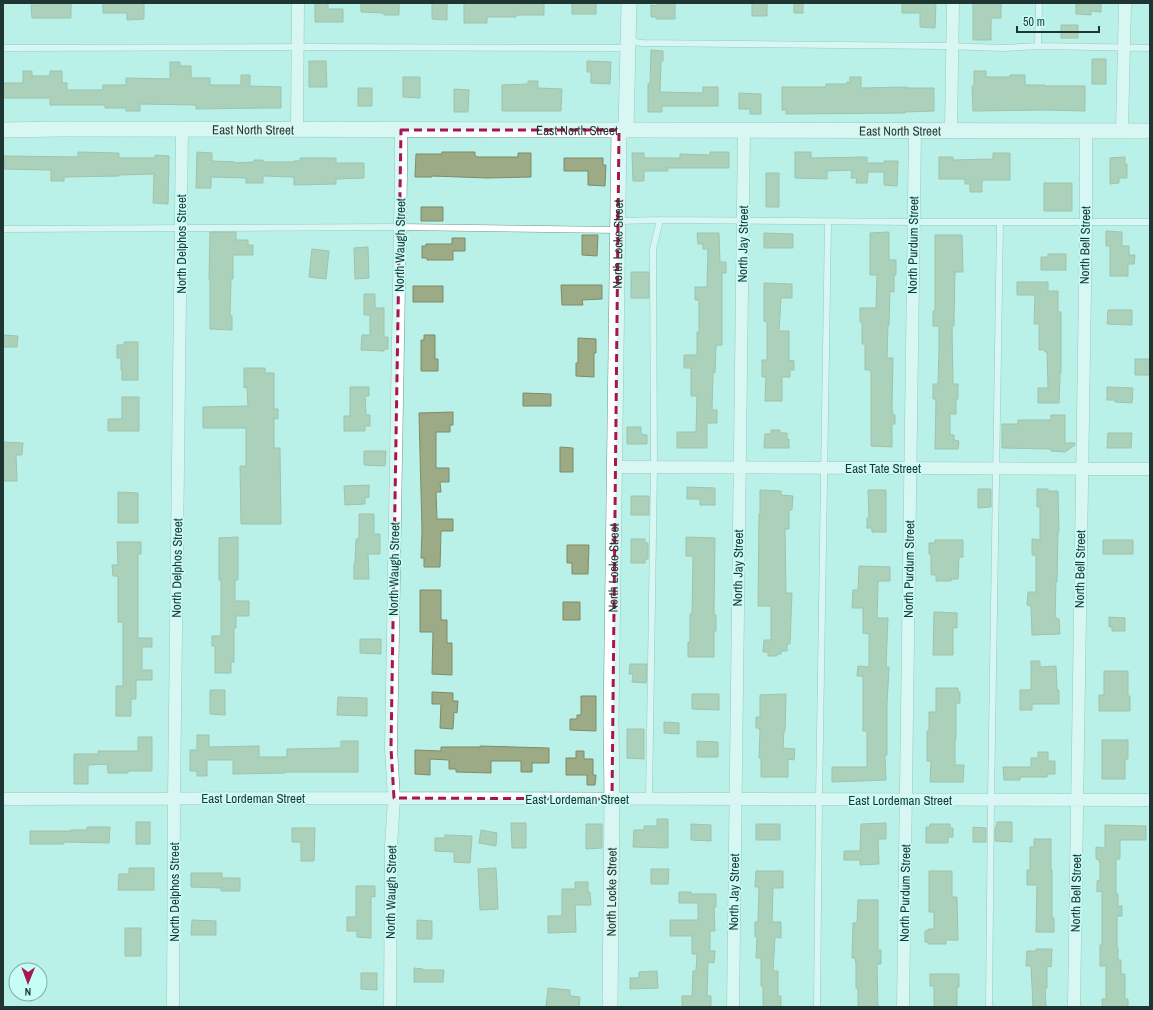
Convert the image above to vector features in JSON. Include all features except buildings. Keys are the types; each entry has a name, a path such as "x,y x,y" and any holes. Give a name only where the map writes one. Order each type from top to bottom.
{"street":[{"path":"297,130 298,3"},
{"name":"North Locke Street","path":"610,1007 612,799 611,721 619,226 629,3"},
{"path":"951,130 953,3"},
{"path":"1122,130 1124,3"},
{"name":"East North Street","path":"3,130 1150,131"},
{"name":"North Delphos Street","path":"173,1007 182,130"},
{"name":"North Waugh Street","path":"390,1007 391,847 394,798 391,748 401,130"},
{"name":"North Jay Street","path":"732,1007 744,130"},
{"name":"North Purdum Street","path":"903,1007 915,130"},
{"name":"North Bell Street","path":"1074,1007 1081,468 1086,222 1086,130"},
{"name":"East Tate Street","path":"615,467 1150,468"},
{"name":"East Lordeman Street","path":"3,799 394,798 1150,800"}],"lane":[{"path":"1038,46 1039,3"},
{"path":"3,48 628,45 642,43 953,46 1004,48 1038,46 1150,48"},
{"path":"649,799 654,467 653,249 660,220"},
{"path":"3,229 619,226 660,220 828,222 1150,222"},
{"path":"817,1007 828,222"},
{"path":"989,1007 1000,222"}],"highlighted area":[{"path":"401,130 619,130 612,799 394,798 391,748"}]}
